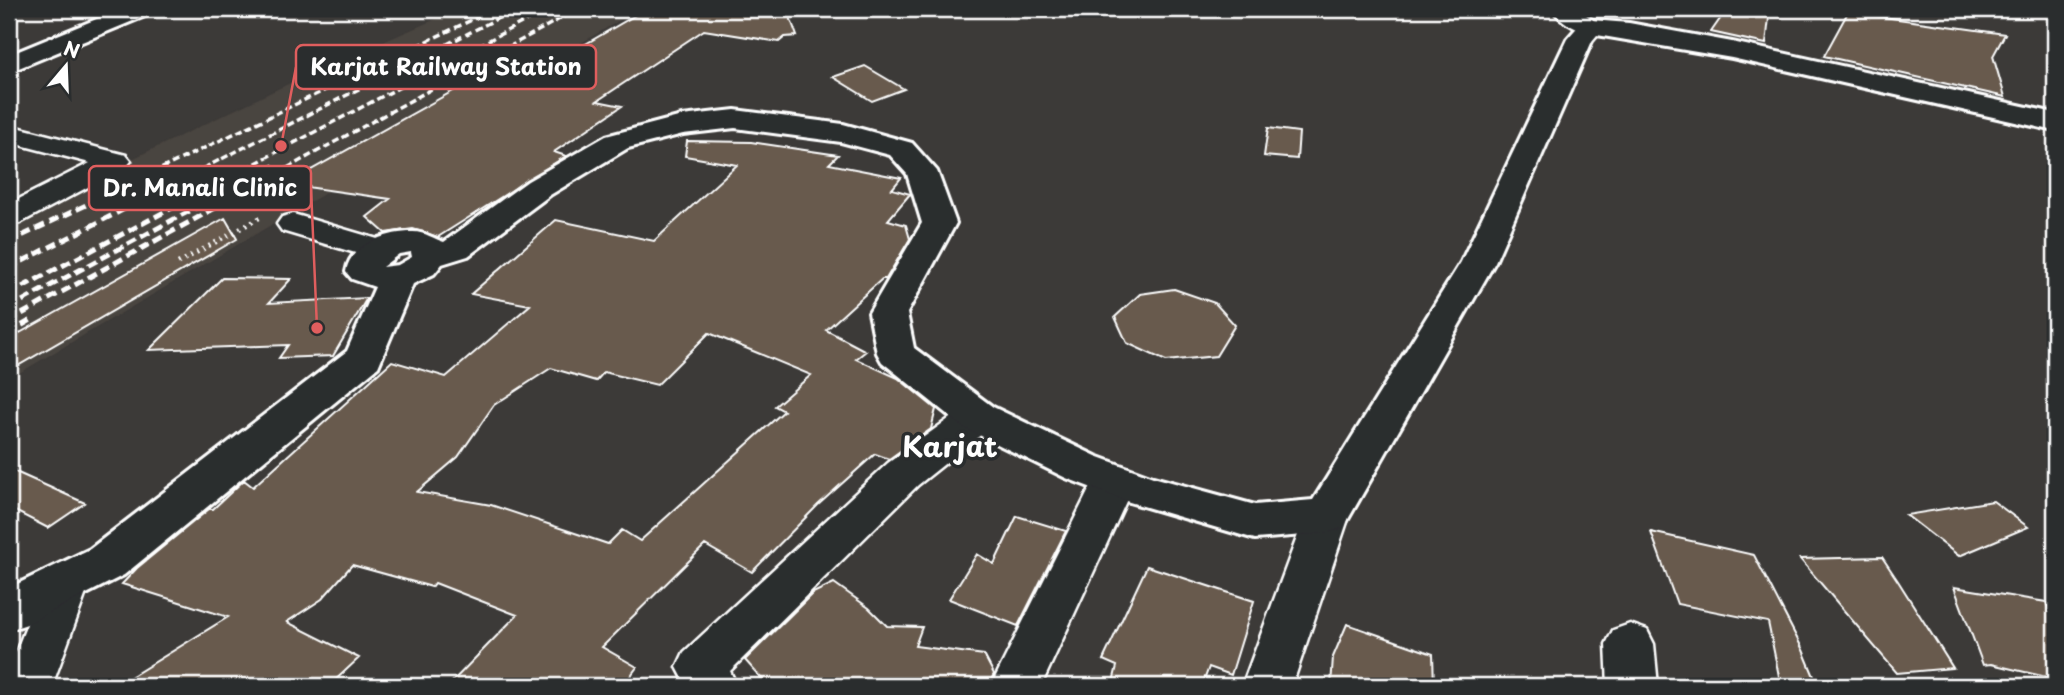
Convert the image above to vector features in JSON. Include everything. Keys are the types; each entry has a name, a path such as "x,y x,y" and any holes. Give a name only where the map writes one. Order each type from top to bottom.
{"street":[{"path":"9,54 118,9"},
{"path":"9,64 141,9"},
{"path":"1563,9 1591,27 1629,31 1732,50 2055,122"},
{"path":"1267,686 1327,516 1478,262 1580,39 1591,27"},
{"path":"279,220 402,261 456,249 539,188 617,142 682,125 735,119 843,133 901,149 922,171 939,223 888,313 896,353 978,417 1081,467 1142,491 1255,522 1327,516"},
{"path":"9,134 116,161 9,216"},
{"path":"9,610 107,562 364,358 402,261"},
{"path":"712,686 702,667 903,474 978,417"},
{"path":"1016,686 1113,484 1112,479"},
{"path":"27,686 67,582"}],"path":[{"path":"178,263 279,220"}],"shaded area":[{"path":"459,9 639,9 9,379 9,218 307,75"}],"building":[{"path":"646,9 787,9 797,36 785,37 779,42 704,30 597,101 622,106 554,152 566,156 438,237 413,229 385,233 367,217 390,199 286,184 500,65 539,71"},
{"path":"1727,9 1770,9 1766,44 1711,32"},
{"path":"1848,12 2005,34 1993,56 2005,97 1824,56"},
{"path":"865,66 904,89 872,101 833,77"},
{"path":"1268,128 1299,132 1297,159 1264,156"},
{"path":"687,141 751,142 838,155 829,164 901,178 892,189 910,194 888,220 906,225 910,239 886,279 882,279 826,330 866,351 856,359 898,378 936,409 931,429 889,459 875,454 818,505 752,572 705,545 602,647 637,667 623,686 448,686 517,615 435,583 432,587 352,565 322,599 287,622 359,658 329,686 116,686 228,617 122,584 137,568 209,509 213,509 244,480 253,487 392,361 446,377 530,305 471,294 556,220 654,241 737,165 685,156","holes":["709,333 811,375 775,406 784,411 640,541 622,530 608,544 491,505 417,492 458,457 494,405 551,368 596,381 604,372 657,385"]},
{"path":"225,218 237,239 9,371 9,339"},
{"path":"222,278 291,279 269,303 367,298 333,356 279,358 288,345 149,350"},
{"path":"1174,289 1215,303 1235,325 1216,356 1166,361 1127,343 1115,317 1140,294"},
{"path":"9,469 85,503 48,528 9,508"},
{"path":"1993,501 2028,527 1959,556 1906,515"},
{"path":"1017,516 1066,531 1018,626 949,599 977,554 994,564"},
{"path":"1651,532 1754,555 1803,650 1818,686 1781,686 1768,622 1677,604"},
{"path":"1882,557 1953,668 1897,673 1800,559"},
{"path":"1147,566 1254,601 1231,675 1209,667 1202,686 1112,686 1117,666 1103,660"},
{"path":"834,583 869,608 887,626 922,627 915,646 984,655 994,674 988,686 768,686 745,660 813,593"},
{"path":"1954,587 2046,602 2055,623 2055,679 1991,664 1983,665"},
{"path":"1347,624 1433,654 1434,686 1331,686 1333,657"}],"railway":[{"path":"194,173 516,9"},
{"path":"237,173 548,9"},
{"path":"278,173 578,9"},
{"path":"152,173 484,14"},
{"path":"258,173 274,165"},
{"path":"9,242 155,172"},
{"path":"9,268 197,172"},
{"path":"9,294 240,172"},
{"path":"9,308 262,172"},
{"path":"9,321 281,172"},
{"path":"9,333 31,320"}],"place":[{"name":"Karjat Railway Station","path":"281,146"},
{"name":"Dr. Manali Clinic","path":"317,328"}],"district":[{"name":"Karjat","path":"950,447"}]}
